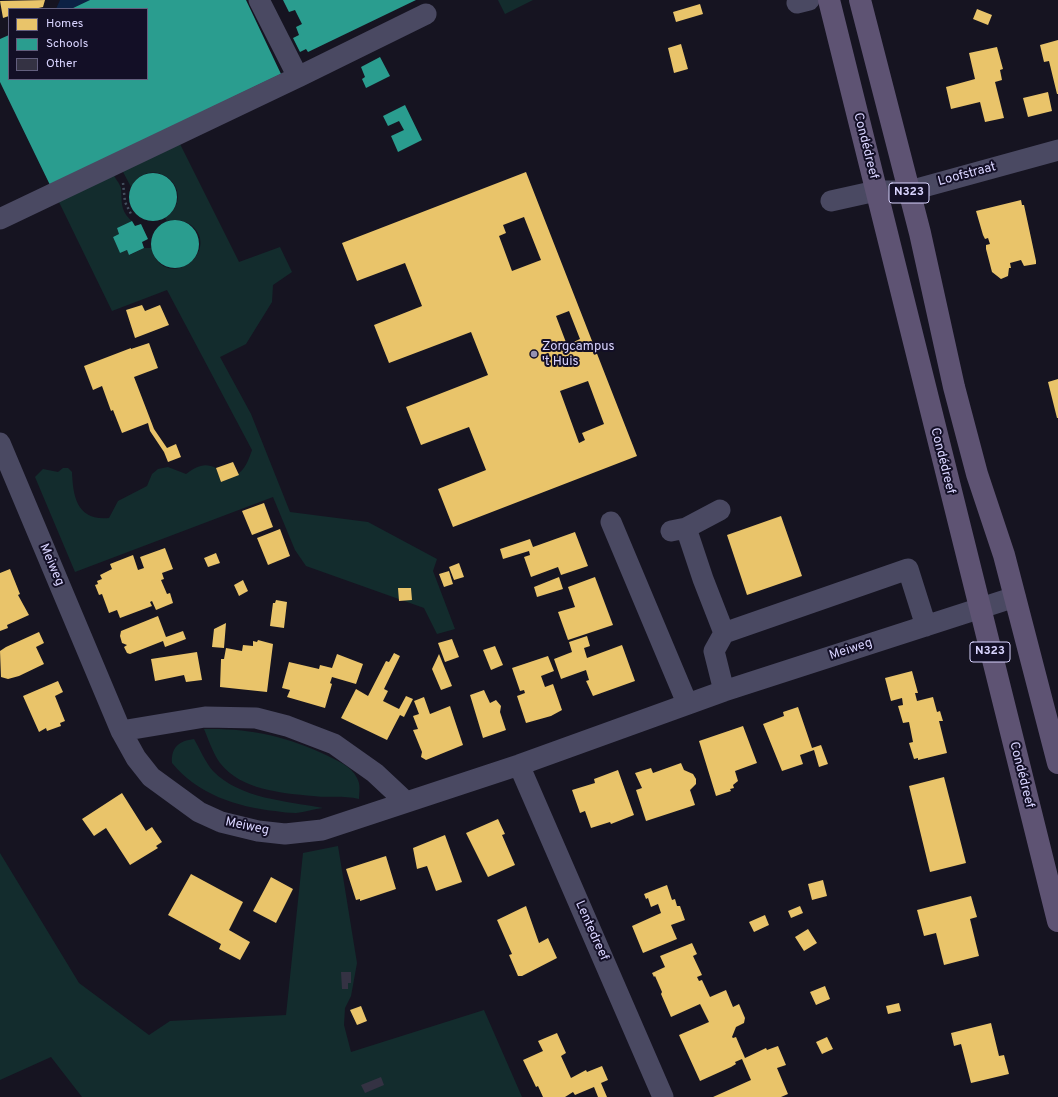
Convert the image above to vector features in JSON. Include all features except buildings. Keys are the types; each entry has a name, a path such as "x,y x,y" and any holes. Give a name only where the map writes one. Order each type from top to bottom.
{"main road":[{"name":"Condédreef","path":"829,0 979,609 1058,921"},
{"name":"N323","path":"860,0 909,191 954,387 977,474 1004,555 1058,763"}],"street":[{"path":"259,0 298,77"},
{"path":"0,219 298,77 426,14"},
{"name":"Loofstraat","path":"831,201 876,191 909,191 1058,150"},
{"name":"Meiweg","path":"0,443 121,731 136,758 151,777 199,812 228,824 258,831 285,834 322,830 519,765 724,691 1015,597"},
{"path":"720,510 679,530 703,579 724,633"},
{"path":"611,522 687,704"},
{"path":"724,691 714,651 724,633 908,569 926,626"},
{"path":"121,731 205,717 256,718 287,726 334,744 375,773 406,802"},
{"name":"Lentedreef","path":"519,765 663,1097"}],"path":[{"path":"113,165 124,185 125,202 132,216"}],"green space":[{"path":"498,0 533,0 505,14"},
{"path":"179,142 239,262 280,247 292,272 273,285 272,302 246,344 220,357 251,414 290,512 368,522 437,559 433,571 455,629 437,634 424,608 306,566 295,550 273,497 75,572 35,477 43,469 58,472 63,468 68,468 72,472 76,498 83,511 90,516 109,518 118,501 147,486 152,474 158,469 168,467 186,474 200,466 208,465 216,468 221,482 233,477 241,471 247,463 252,450 167,290 112,311 58,200 113,174 121,188 125,214 132,221 117,228 119,234 113,237 120,253 127,250 130,255 144,248 151,248 158,262 168,268 178,268 188,264 196,256 200,246 199,235 188,223 179,220 167,221 165,218 175,208 178,197 176,187 170,179 161,174 151,173 140,177 131,187 122,170"},
{"path":"204,729 236,730 267,734 311,748 344,764 351,770 359,783 359,799 347,797 319,797 275,791 250,785 229,772 220,763 213,751"},
{"path":"194,739 205,760 213,771 237,788 279,801 323,808 296,813 261,809 232,802 206,791 182,774 172,763 173,753 177,746 184,741"},
{"path":"338,846 357,963 351,996 345,1008 344,1025 351,1052 484,1010 522,1097 82,1097 51,1057 0,1080 0,853 79,983 149,1035 170,1021 286,1015 303,853"}],"water":[{"path":"60,0 90,0 73,8 56,8"}],"place":[{"name":"Zorgcampus 't Huis","path":"534,354"}]}
